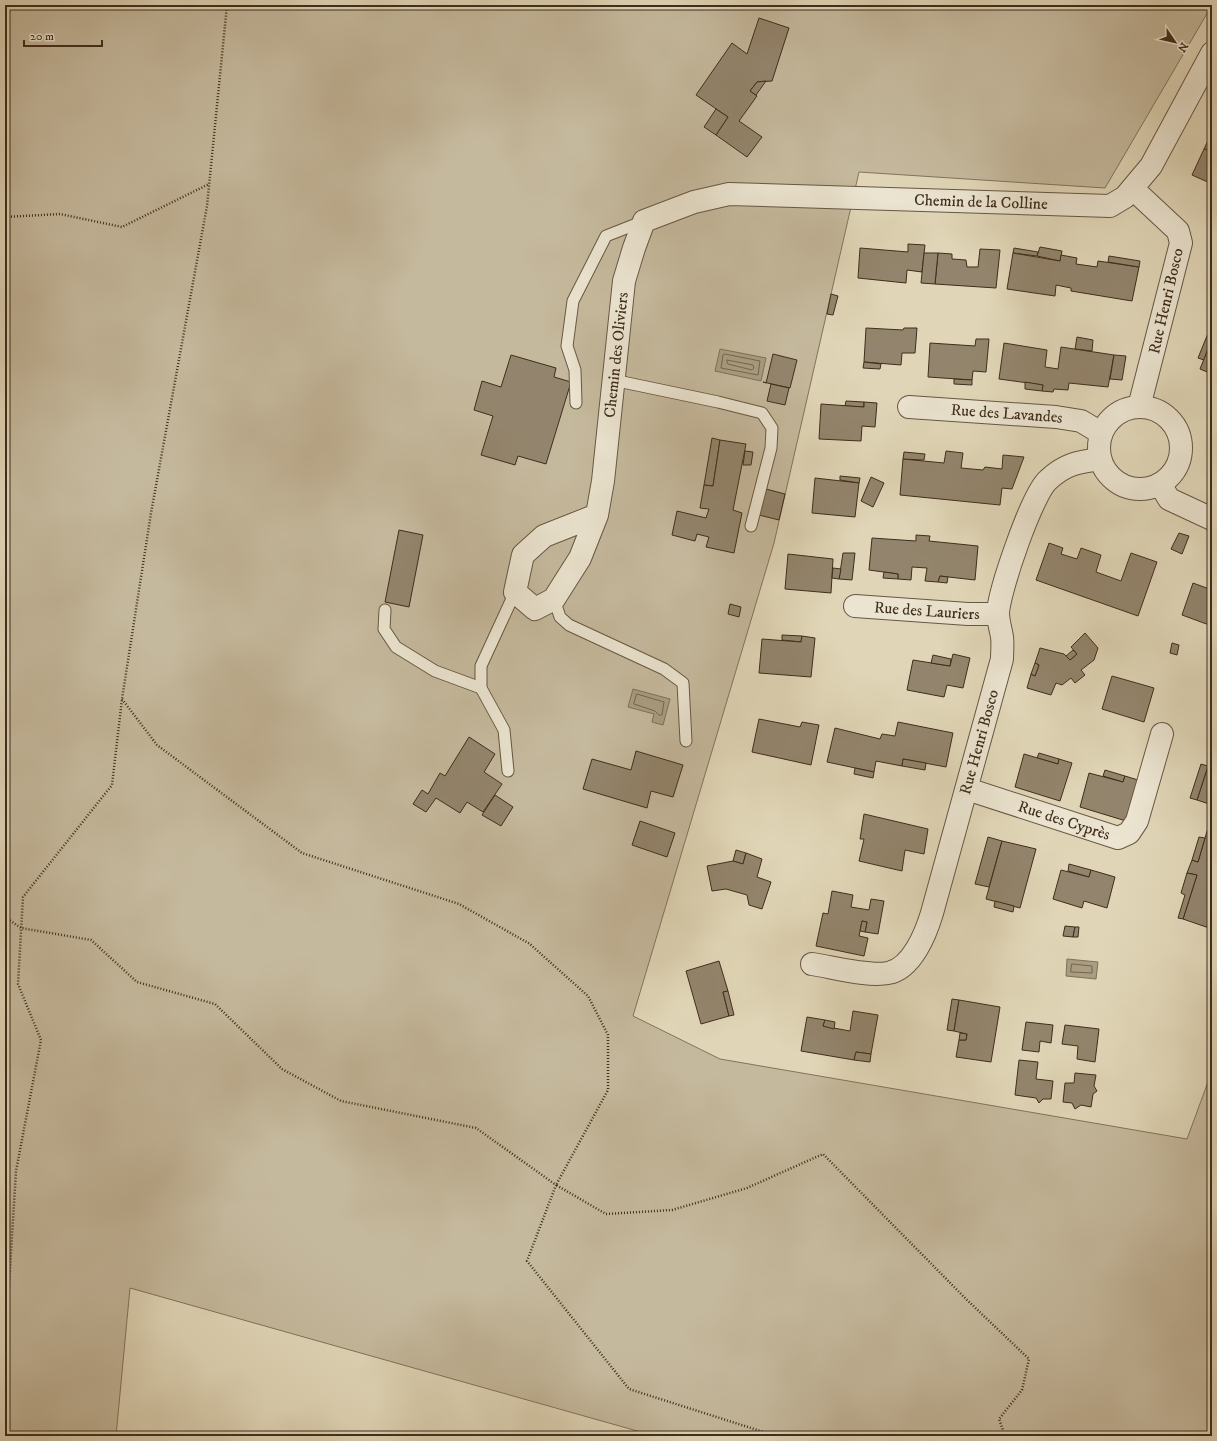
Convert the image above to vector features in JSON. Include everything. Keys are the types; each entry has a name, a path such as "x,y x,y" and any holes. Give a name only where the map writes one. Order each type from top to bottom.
{"street":[{"name":"Chemin de la Colline","path":"644,221 694,202 729,194 1110,206 1126,198 1151,166 1212,53"},
{"name":"Rue Henri Bosco","path":"1133,189 1178,231 1181,243 1140,407"},
{"name":"Chemin des Oliviers","path":"515,592 535,609 554,599 580,558 597,515 603,481 624,281 644,221"},
{"name":"Rue des Lavandes","path":"909,407 1056,417 1081,422 1101,433"},
{"path":"1140,407 1155,409 1167,416 1174,425 1180,438 1181,448 1179,462 1171,475 1160,484 1146,489 1125,487 1107,475 1098,452 1101,433 1115,414 1128,408 1140,407"},
{"name":"Rue Henri Bosco","path":"812,964 872,973 889,973 899,969 924,939 1002,659 1002,639 998,614 1012,560 1030,511 1046,481 1075,462 1100,459"},
{"path":"1160,484 1169,499 1212,519"},
{"path":"515,592 523,555 544,536 597,515"},
{"name":"Rue des Lauriers","path":"855,606 968,614 998,614"},
{"name":"Rue des Cyprès","path":"967,789 1118,838 1129,833 1137,822 1162,734"}],"lane":[{"path":"576,403 575,370 567,346 573,301 606,236 644,221"},
{"path":"613,380 718,402 762,413 772,428 771,448 751,526"},
{"path":"508,771 504,730 481,688 481,666 515,592"},
{"path":"554,599 560,617 569,625 664,668 683,683 686,741"},
{"path":"385,610 384,630 396,647 435,671 481,688"}],"path":[{"path":"5,1313 8,1301 16,1171 41,1040 18,984 23,897 112,785 122,699 150,513 207,206 227,5"},
{"path":"5,217 60,214 122,227 209,184"},
{"path":"122,699 157,745 302,853 459,904 530,944 588,996 608,1036 608,1090 556,1186 527,1261 629,1388 776,1436"},
{"path":"5,917 21,928 91,940 137,982 215,1004 282,1069 341,1101 476,1128 556,1186 606,1214 672,1210 747,1188 823,1154 966,1299 1029,1360 1022,1390 999,1418 1004,1436"}],"shaded area":[{"path":"5,5 1212,5 1105,188 859,172 774,543 633,1016 720,1059 1187,1139 1212,1071 1212,1436 655,1436 130,1288 116,1436 5,1436"}],"water":[{"path":"720,349 766,358 761,381 715,371"},
{"path":"633,689 670,699 663,725 652,722 654,714 628,707"},
{"path":"1067,959 1098,962 1096,979 1066,976"}],"building":[{"path":"759,18 789,28 772,81 757,82 750,91 757,96 739,121 762,137 747,157 716,135 728,117 696,95 732,43 747,54"},
{"path":"766,81 756,95 750,91 757,82"},
{"path":"716,109 728,117 716,135 704,127"},
{"path":"1212,132 1212,143 1208,150 1204,149"},
{"path":"1212,143 1212,184 1192,175 1204,149 1208,150"},
{"path":"908,244 925,245 922,272 907,270 906,283 858,278 860,248 908,252"},
{"path":"1040,247 1062,251 1060,261 1037,256"},
{"path":"1014,248 1038,252 1037,256 1013,253"},
{"path":"980,249 1000,250 996,288 935,284 938,253 952,254 952,259 966,260 967,267 978,267"},
{"path":"924,253 938,253 935,284 921,283"},
{"path":"1013,253 1060,261 1061,255 1077,258 1076,264 1097,267 1098,261 1139,267 1132,301 1071,291 1071,288 1056,285 1055,296 1007,289"},
{"path":"1109,256 1140,261 1139,267 1108,262"},
{"path":"831,294 838,296 833,315 827,314"},
{"path":"1211,326 1212,339 1204,360 1198,358"},
{"path":"866,328 903,330 904,328 917,328 915,353 902,353 901,365 864,362"},
{"path":"1077,337 1093,340 1092,351 1075,349"},
{"path":"976,339 989,339 986,372 973,371 972,380 928,377 930,343 975,346"},
{"path":"1212,339 1212,374 1200,369"},
{"path":"1004,343 1047,350 1045,367 1058,369 1061,347 1114,355 1108,387 1069,383 1068,390 1054,389 1053,392 1042,391 1043,385 999,379"},
{"path":"773,354 797,360 790,388 766,383"},
{"path":"511,355 556,368 554,377 571,382 546,464 518,456 515,465 481,455 493,416 474,410 482,381 501,387"},
{"path":"1114,355 1126,356 1122,380 1110,379"},
{"path":"864,362 881,364 880,369 863,368"},
{"path":"954,379 972,380 972,385 954,384"},
{"path":"1025,382 1043,385 1042,391 1025,389"},
{"path":"771,384 789,388 785,405 767,401"},
{"path":"846,401 864,402 864,407 845,406"},
{"path":"864,402 877,403 875,427 862,426 861,441 819,439 821,404 864,407"},
{"path":"1212,416 1212,426 1208,424"},
{"path":"712,438 720,440 713,486 704,485"},
{"path":"720,440 746,444 733,510 742,513 734,553 706,547 709,537 697,534 695,541 672,535 677,511 706,518 709,509 700,508 704,485 713,486"},
{"path":"745,451 753,452 751,465 743,465"},
{"path":"946,451 963,453 961,468 983,470 985,467 1002,469 1003,455 1024,457 1012,489 1002,488 1000,505 900,495 903,459 944,463"},
{"path":"904,452 925,454 924,460 903,459"},
{"path":"840,476 860,478 859,483 840,480"},
{"path":"871,477 884,483 873,507 861,501"},
{"path":"815,478 859,483 855,517 812,513"},
{"path":"766,489 785,494 779,520 759,515"},
{"path":"399,530 423,535 409,607 385,602"},
{"path":"1179,533 1189,536 1182,554 1171,549"},
{"path":"916,535 930,536 929,541 978,546 975,580 940,576 938,582 925,581 927,568 912,567 911,580 898,579 898,574 869,570 872,538 916,541"},
{"path":"1049,543 1063,548 1061,554 1077,559 1081,548 1101,555 1096,572 1121,581 1131,553 1157,562 1138,616 1036,580"},
{"path":"843,553 855,553 852,580 839,579"},
{"path":"788,554 833,559 831,593 785,589"},
{"path":"833,568 841,569 839,579 832,578"},
{"path":"884,572 898,574 898,579 883,578"},
{"path":"940,576 948,577 947,583 938,582"},
{"path":"1193,583 1212,590 1212,626 1182,615"},
{"path":"730,604 741,607 739,617 728,614"},
{"path":"1085,633 1098,648 1094,660 1081,670 1085,675 1075,683 1071,678 1062,685 1056,683 1051,695 1027,688 1031,674 1035,676 1039,665 1035,663 1040,648 1064,654 1070,660 1077,654 1071,647"},
{"path":"782,635 802,636 801,642 782,640"},
{"path":"802,636 815,638 811,677 759,673 762,639 801,642"},
{"path":"1172,643 1179,645 1177,655 1170,653"},
{"path":"1073,650 1077,654 1070,660 1066,656"},
{"path":"953,654 970,658 963,688 947,685 944,697 907,690 913,660 950,666"},
{"path":"933,655 951,659 950,666 931,663"},
{"path":"1035,663 1039,665 1035,676 1031,674"},
{"path":"1112,676 1154,688 1144,722 1102,709"},
{"path":"759,719 800,727 802,722 819,725 811,765 752,752"},
{"path":"898,722 953,733 946,767 903,759 902,766 876,761 874,772 827,762 835,728 880,739 882,734 895,736"},
{"path":"469,737 495,754 484,772 502,784 483,812 467,802 460,813 436,798 426,812 413,804 422,790 428,794 440,773 445,776"},
{"path":"636,751 683,765 673,797 651,791 647,808 583,789 592,759 631,770"},
{"path":"1039,753 1059,759 1058,764 1037,758"},
{"path":"1024,754 1058,764 1059,759 1072,763 1060,801 1015,787"},
{"path":"1212,754 1212,805 1197,800"},
{"path":"903,759 926,763 925,770 902,766"},
{"path":"1201,764 1208,766 1197,800 1190,798"},
{"path":"855,768 874,772 873,778 854,774"},
{"path":"1105,770 1125,776 1123,782 1103,776"},
{"path":"1089,773 1123,782 1125,776 1138,780 1126,821 1080,807"},
{"path":"495,795 513,807 501,826 482,815"},
{"path":"864,814 928,829 924,854 905,850 902,871 859,861 864,839 860,839"},
{"path":"640,821 675,833 667,857 632,845"},
{"path":"1210,821 1212,822 1212,929 1183,919 1197,875 1187,873 1192,860 1198,862"},
{"path":"988,837 1002,841 989,887 975,884"},
{"path":"1199,837 1205,838 1198,862 1192,860"},
{"path":"1002,841 1036,849 1020,908 986,899"},
{"path":"736,850 746,853 743,864 733,861"},
{"path":"746,853 762,859 757,877 771,882 762,909 749,905 747,895 726,889 712,891 707,866 733,861 743,864"},
{"path":"1069,864 1091,870 1089,877 1068,871"},
{"path":"1061,870 1089,877 1091,870 1115,877 1107,908 1084,901 1082,908 1053,899"},
{"path":"1187,873 1197,875 1183,919 1178,918 1185,895 1181,893"},
{"path":"832,891 853,895 851,907 869,910 871,899 884,901 878,934 865,932 867,922 862,921 859,936 868,938 864,956 816,946 823,913 828,914"},
{"path":"995,901 1014,906 1013,912 994,907"},
{"path":"862,921 867,922 865,932 860,931"},
{"path":"1065,926 1075,927 1073,937 1063,936"},
{"path":"1075,927 1079,927 1078,937 1073,937"},
{"path":"719,961 728,991 723,992 729,1016 701,1024 686,971"},
{"path":"728,991 734,1015 729,1016 723,992"},
{"path":"952,999 959,1000 954,1031 947,1030"},
{"path":"959,1000 1000,1007 991,1062 956,1057 959,1040 966,1040 967,1034 954,1031"},
{"path":"853,1011 878,1015 871,1054 856,1052 854,1060 801,1051 807,1017 825,1020 823,1026 850,1031"},
{"path":"825,1020 835,1022 834,1029 823,1026"},
{"path":"1026,1022 1053,1025 1051,1043 1040,1041 1039,1052 1022,1050"},
{"path":"1065,1025 1099,1029 1095,1062 1077,1059 1078,1046 1062,1044"},
{"path":"960,1033 967,1034 966,1040 959,1040"},
{"path":"856,1052 871,1054 870,1062 854,1060"},
{"path":"1019,1060 1038,1062 1036,1079 1053,1081 1051,1099 1043,1099 1039,1103 1036,1098 1015,1095"},
{"path":"1075,1073 1096,1075 1094,1086 1097,1091 1093,1094 1091,1107 1081,1105 1075,1109 1072,1103 1063,1102 1065,1083 1074,1083"}]}
